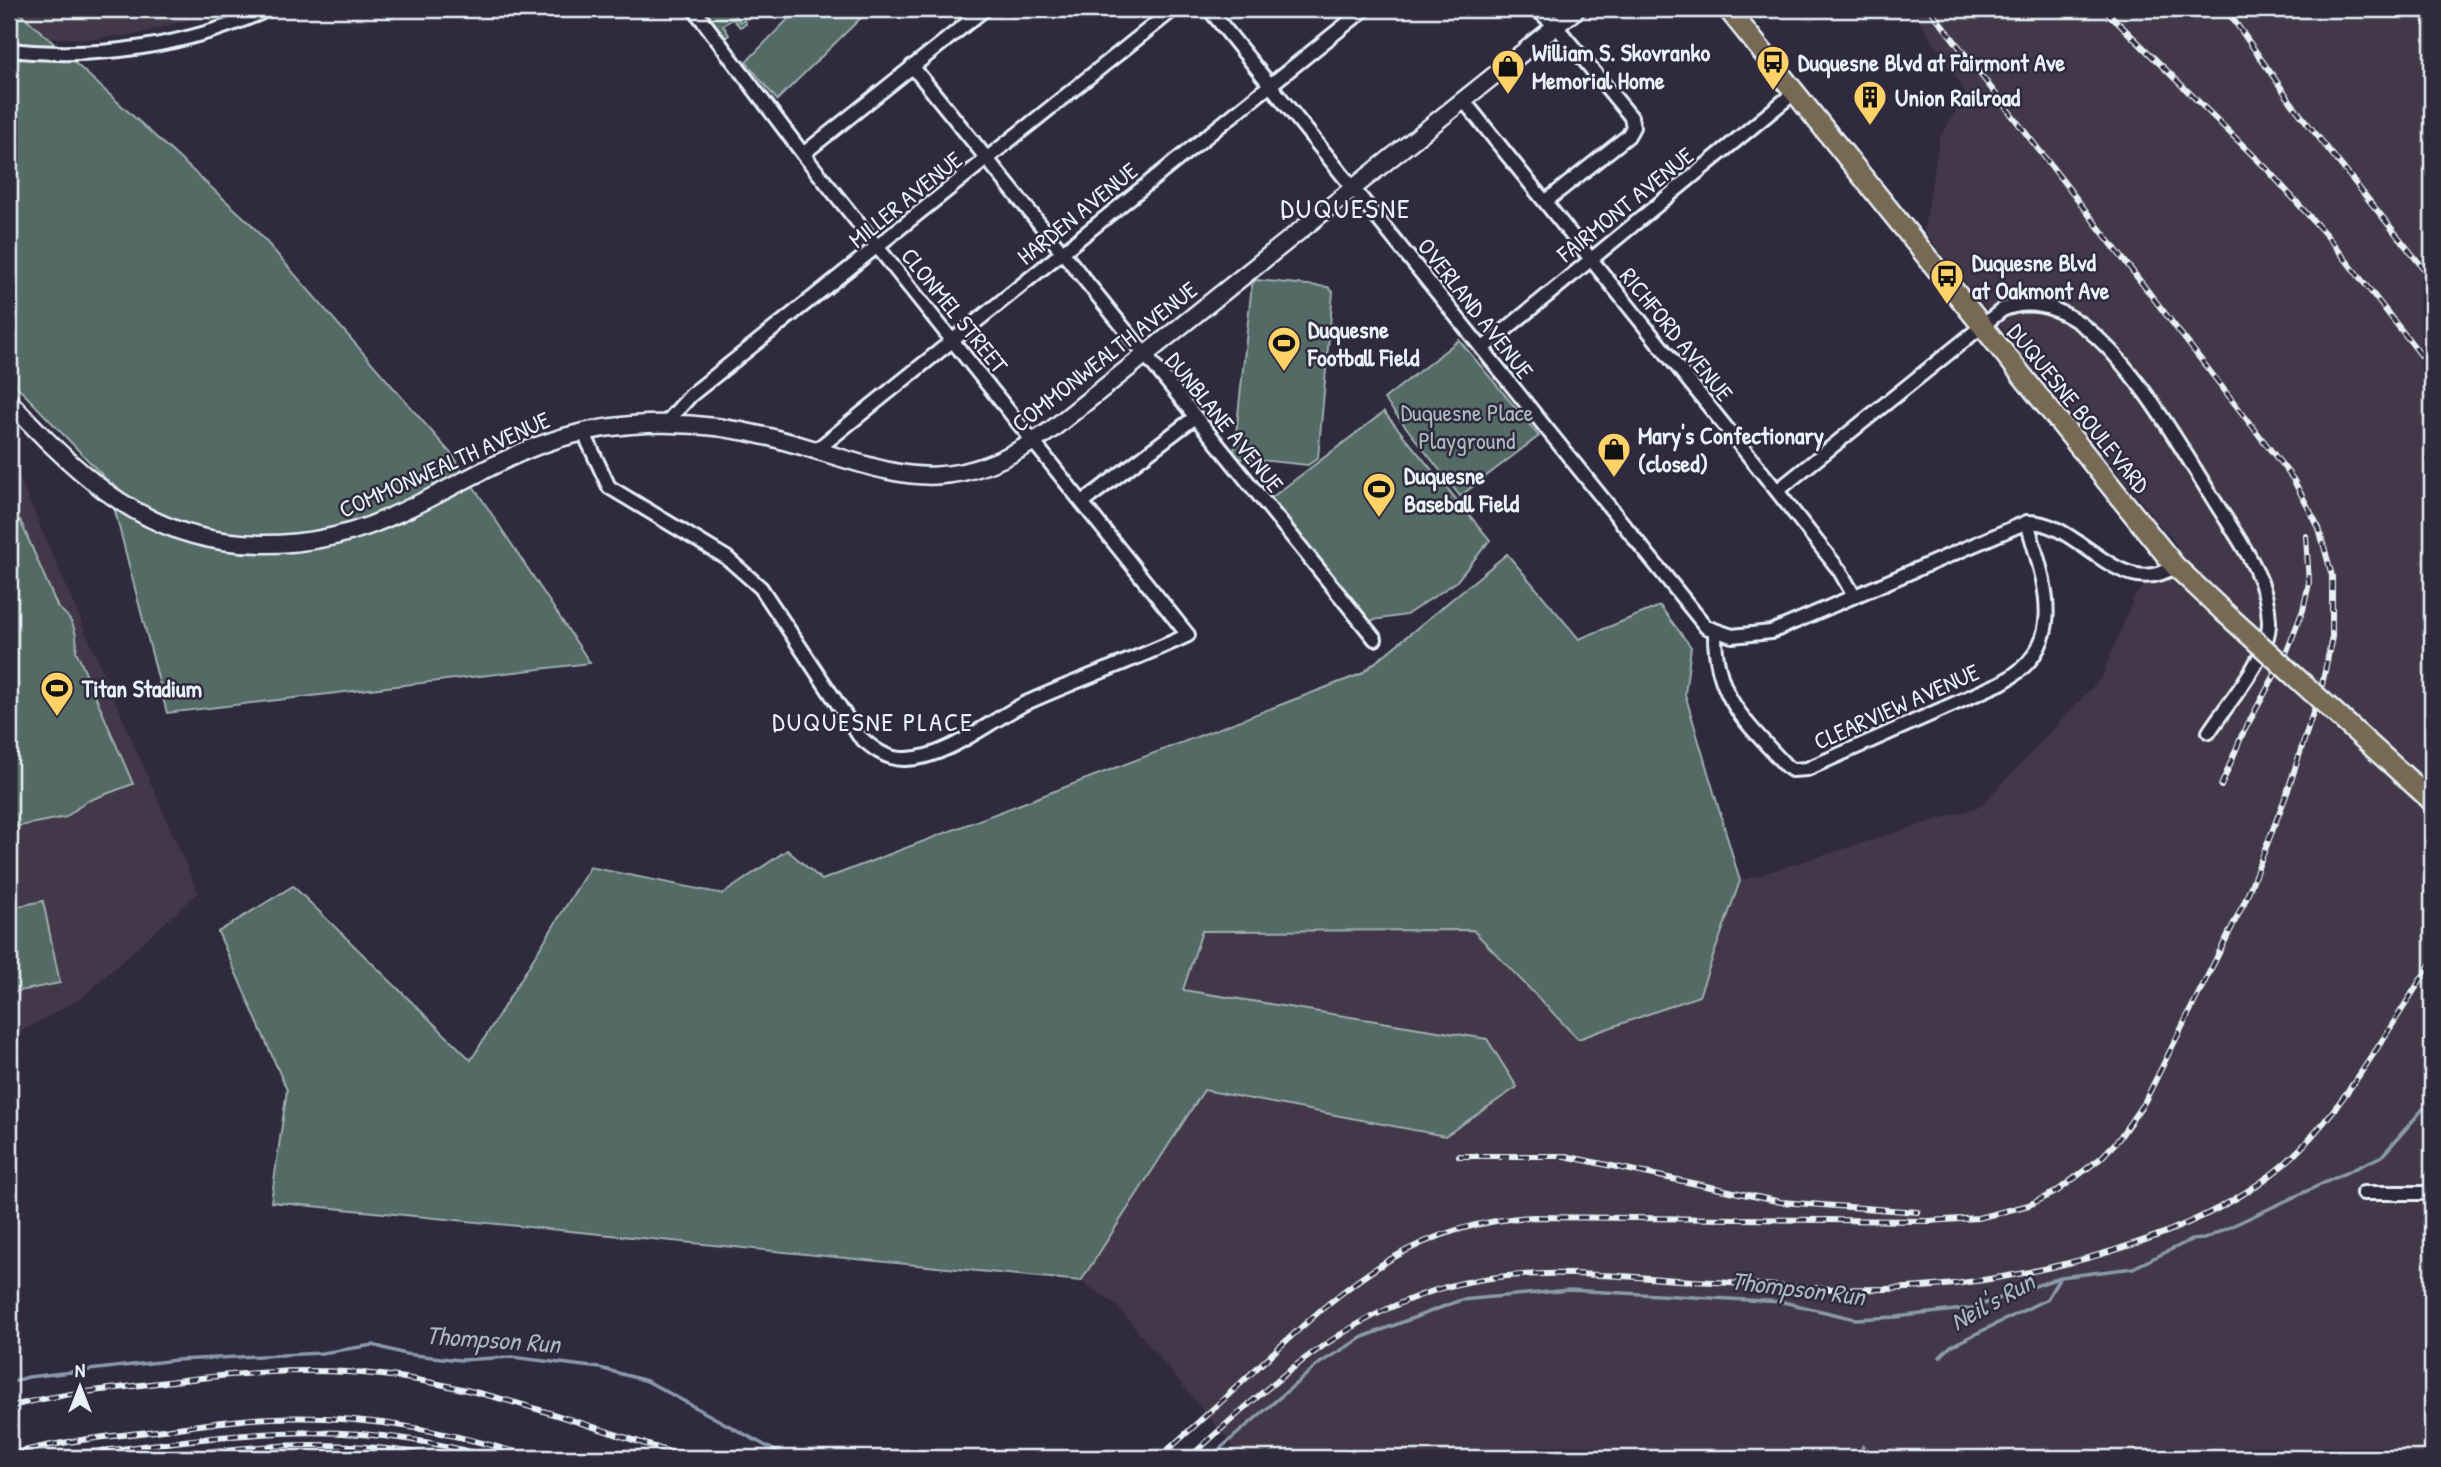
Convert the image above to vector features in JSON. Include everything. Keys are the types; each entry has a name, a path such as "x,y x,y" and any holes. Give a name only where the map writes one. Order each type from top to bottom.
{"main road":[{"name":"DUQUESNE BOULEVARD","path":"1728,9 2175,566 2432,801"}],"street":[{"path":"9,51 79,53 148,46 214,30 269,9"},
{"name":"CLONMEL STREET","path":"583,431 609,487 727,558 761,588 859,736 878,751 904,760 929,754 990,726 1026,703 1120,666 1188,635 803,154 694,9"},
{"path":"803,154 985,9"},
{"name":"MILLER AVENUE","path":"665,424 691,396 1174,9"},
{"name":"OVERLAND AVENUE","path":"1209,9 1692,612 1714,631"},
{"name":"HARDEN AVENUE","path":"815,451 1365,9"},
{"path":"1536,9 1556,26 1631,117 1633,127 1628,136 1545,202"},
{"name":"COMMONWEALTH AVENUE","path":"9,401 80,473 132,510 187,533 254,544 299,542 354,531 395,514 522,450 583,431 665,424 737,430 878,471 931,476 980,468 1034,441 1355,189 1577,9"},
{"name":"DUNBLANE AVENUE","path":"912,66 1375,639"},
{"name":"FAIRMONT AVENUE","path":"1482,349 1796,92"},
{"name":"RICHFORD AVENUE","path":"1465,101 1840,571 1854,596"},
{"path":"1777,491 1981,325 2008,308 2041,305 2074,320 2092,334 2167,423 2254,566 2268,606 2267,637 2255,664 2209,732"},
{"path":"1083,502 1194,418"},
{"path":"1714,631 1732,636 1760,635 2027,522 2040,522 2062,530 2106,563 2128,572 2153,576 2175,566"},
{"name":"CLEARVIEW AVENUE","path":"1714,631 1717,670 1734,707 1786,766 1792,770 1807,769 2001,683 2028,662 2042,640 2048,616 2047,593 2027,522"},
{"path":"2363,1193 2432,1194"}],"shaded area":[{"path":"9,9 228,9 138,34 92,39 13,37"},
{"path":"1912,9 2432,9 2432,1458 1243,1458 1116,1305 1081,1281 1204,1089 1445,1136 1487,1039 1183,991 1202,931 1473,930 1578,1039 1699,996 1740,881 1981,806 2102,677 2134,597 2179,548 1924,231 1939,140 1966,93"},
{"path":"9,454 198,893 80,999 9,1038"}],"green space":[{"path":"9,9 16,9 250,223 454,457 590,663 167,713 107,480 9,378"},
{"path":"702,9 730,9 740,22 744,20 746,24 740,27 733,19 723,25 729,35 725,38"},
{"path":"798,9 870,9 777,100 746,62"},
{"name":"Duquesne Football Field","path":"1256,280 1328,287 1333,292 1318,458 1308,465 1239,458 1234,453 1252,284"},
{"name":"Duquesne Place Playground","path":"1459,340 1539,436 1460,496 1384,399"},
{"name":"Duquesne Baseball Field","path":"1384,412 1490,540 1456,582 1406,615 1367,621 1271,498"},
{"name":"Titan Stadium","path":"20,520 58,608 73,626 76,651 133,784 85,802 66,817 9,828 9,530"},
{"path":"1507,554 1579,639 1660,606 1691,647 1685,694 1740,881 1699,996 1578,1039 1473,930 1202,931 1183,990 1487,1039 1517,1087 1445,1136 1204,1090 1081,1281 271,1202 287,1090 218,932 293,886 471,1060 590,867 723,894 787,850 822,880 1361,674"},
{"path":"43,901 60,983 9,993 9,908"}],"waterway":[{"name":"Thompson Run","path":"2427,1101 2432,1093"},
{"name":"Thompson Run","path":"1209,1458 1320,1363 1363,1337 1461,1300 1569,1290 1783,1302 1855,1319 1972,1308 2061,1277 2133,1268 2191,1240 2204,1239 2382,1156 2423,1109"},
{"name":"Neil's Run","path":"1940,1357 1951,1346 2047,1299 2059,1279"},
{"name":"Thompson Run","path":"9,1383 28,1377 176,1360 322,1353 373,1345 405,1354 460,1360 512,1357 600,1368 647,1381 788,1458"},
{"name":"Neil's Run","path":"1860,1458 1863,1446"}],"railway":[{"path":"1159,1458 1302,1327 1360,1279 1421,1243 1455,1230 1533,1217 1928,1221 1978,1218 2029,1205 2056,1192 2101,1158 2118,1140 2145,1101 2245,901 2287,793 2322,685 2332,637 2332,576 2319,528 2293,479 1930,9"},
{"path":"2104,9 2267,169 2327,236 2432,369"},
{"path":"2226,9 2296,109 2432,279"},
{"path":"2221,786 2242,735 2285,656 2303,610 2309,583 2306,536"},
{"path":"1189,1458 1274,1383 1334,1339 1400,1303 1470,1281 1504,1276 1574,1274 1811,1288 1908,1288 1955,1284 2060,1265 2113,1251 2165,1232 2214,1210 2258,1184 2295,1154 2351,1087 2432,962"},
{"path":"1459,1156 1565,1156 1781,1202 1918,1212"},
{"path":"9,1407 79,1393 208,1377 266,1372 353,1372 421,1381 499,1398 688,1458"},
{"path":"9,1455 63,1443 215,1423 307,1417 406,1426 535,1458"},
{"path":"50,1458 226,1436 314,1432 402,1438 492,1458"},
{"path":"157,1458 299,1445 370,1447 441,1458"}],"place":[{"name":"Duquesne Blvd at Fairmont Ave","path":"1773,92"},
{"name":"William S. Skovranko Memorial Home","path":"1508,96"},
{"name":"Union Railroad","path":"1870,127"},
{"name":"Duquesne Blvd at Oakmont Ave","path":"1947,306"},
{"name":"Duquesne Football Field","path":"1284,373"},
{"name":"Mary's Confectionary (closed)","path":"1614,479"},
{"name":"Duquesne Baseball Field","path":"1379,519"},
{"name":"Titan Stadium","path":"57,718"}],"district":[{"name":"DUQUESNE","path":"1346,208"},
{"name":"DUQUESNE PLACE","path":"873,721"}]}
